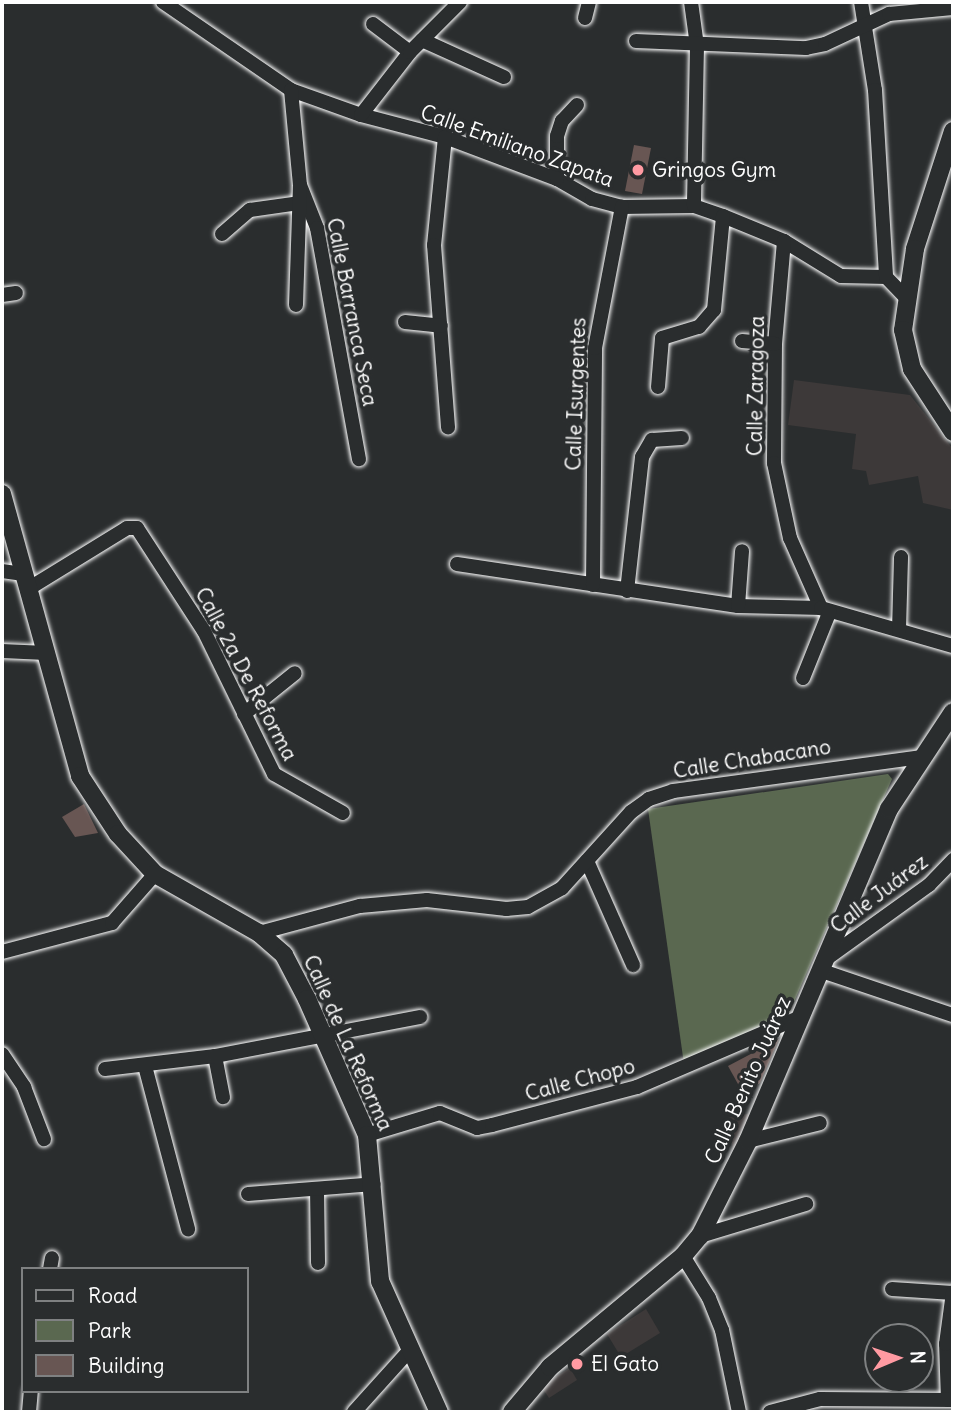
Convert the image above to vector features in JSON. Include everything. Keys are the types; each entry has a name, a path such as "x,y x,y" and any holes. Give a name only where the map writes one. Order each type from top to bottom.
{"street":[{"name":"Calle Emiliano Zapata","path":"163,2 291,90 361,115 445,138 556,179 592,199 622,207 694,206 784,241 841,276 886,277"},
{"path":"361,115 410,52 460,2"},
{"path":"585,18 589,2"},
{"path":"691,2 697,46 694,206"},
{"path":"861,2 862,27 875,90 886,277 905,297"},
{"path":"636,41 697,46 806,47 915,9 953,8"},
{"path":"373,24 410,52"},
{"path":"422,40 504,77"},
{"name":"Calle Barranca Seca","path":"291,90 300,185 317,228 359,459"},
{"path":"556,179 557,136 562,121 577,105"},
{"path":"953,131 905,297 903,330 912,369 953,432"},
{"path":"445,138 434,245 447,427"},
{"path":"296,305 300,185"},
{"path":"222,234 250,210 299,203"},
{"name":"Calle Isurgentes","path":"593,585 595,348 622,207"},
{"path":"658,387 662,338 699,327 714,310 723,216"},
{"name":"Calle Zaragoza","path":"784,241 775,344 774,463 790,538 825,610"},
{"path":"405,322 441,326"},
{"path":"742,341 775,344"},
{"path":"627,591 642,457 652,440 681,438"},
{"name":"Calle de La Reforma","path":"2,494 80,776 118,834 155,874 259,933 284,956 323,1036 367,1135 374,1184 380,1281 439,1412"},
{"name":"Calle 2a De Reforma","path":"27,582 127,528 137,528 204,631 280,780 343,813"},
{"path":"738,606 743,551"},
{"path":"898,629 901,556"},
{"path":"457,564 738,606 825,610 953,646"},
{"path":"2,571 27,582"},
{"path":"803,678 825,610"},
{"path":"2,650 46,653"},
{"path":"244,714 295,673"},
{"name":"Calle Benito Juárez","path":"512,1412 550,1367 683,1256 701,1236 748,1141 889,809 921,757 950,721"},
{"name":"Calle Chabacano","path":"259,933 359,906 427,900 506,909 528,907 562,888 631,812 649,799 673,791 921,757"},
{"name":"Calle Juárez","path":"824,965 929,884 953,860"},
{"path":"587,861 633,965"},
{"path":"2,952 112,923 155,874"},
{"path":"824,965 953,1016"},
{"path":"105,1069 215,1056 420,1017"},
{"name":"Calle Chopo","path":"367,1135 440,1113 477,1128 637,1087 798,1018"},
{"path":"2,1054 24,1087 44,1139"},
{"path":"215,1056 223,1097"},
{"path":"145,1066 188,1229"},
{"path":"748,1141 820,1123"},
{"path":"248,1194 374,1184"},
{"path":"317,1189 318,1263"},
{"path":"701,1236 806,1204"},
{"path":"683,1256 709,1298 722,1330 739,1412"},
{"path":"770,1412 820,1399 951,1400 947,1344 953,1292 892,1289"},
{"path":"354,1412 410,1351"},
{"path":"29,1412 31,1393"}],"shaded area":[{"path":"794,380 910,395 953,449 953,510 923,503 918,476 869,485 866,471 852,469 856,434 788,425"},
{"path":"752,1113 734,1153 727,1118"},
{"path":"646,1309 660,1333 621,1357 607,1334"},
{"path":"570,1368 577,1380 549,1398 541,1386"}],"green space":[{"path":"888,774 892,779 786,1020 684,1064 648,809"}],"building":[{"name":"Gringos Gym","path":"634,145 651,148 642,194 625,191"},
{"path":"84,804 98,833 75,837 62,817"},
{"path":"779,1039 760,1083 743,1093 728,1066"}],"place":[{"name":"Gringos Gym","path":"638,170"},
{"name":"El Gato","path":"577,1364"}]}
